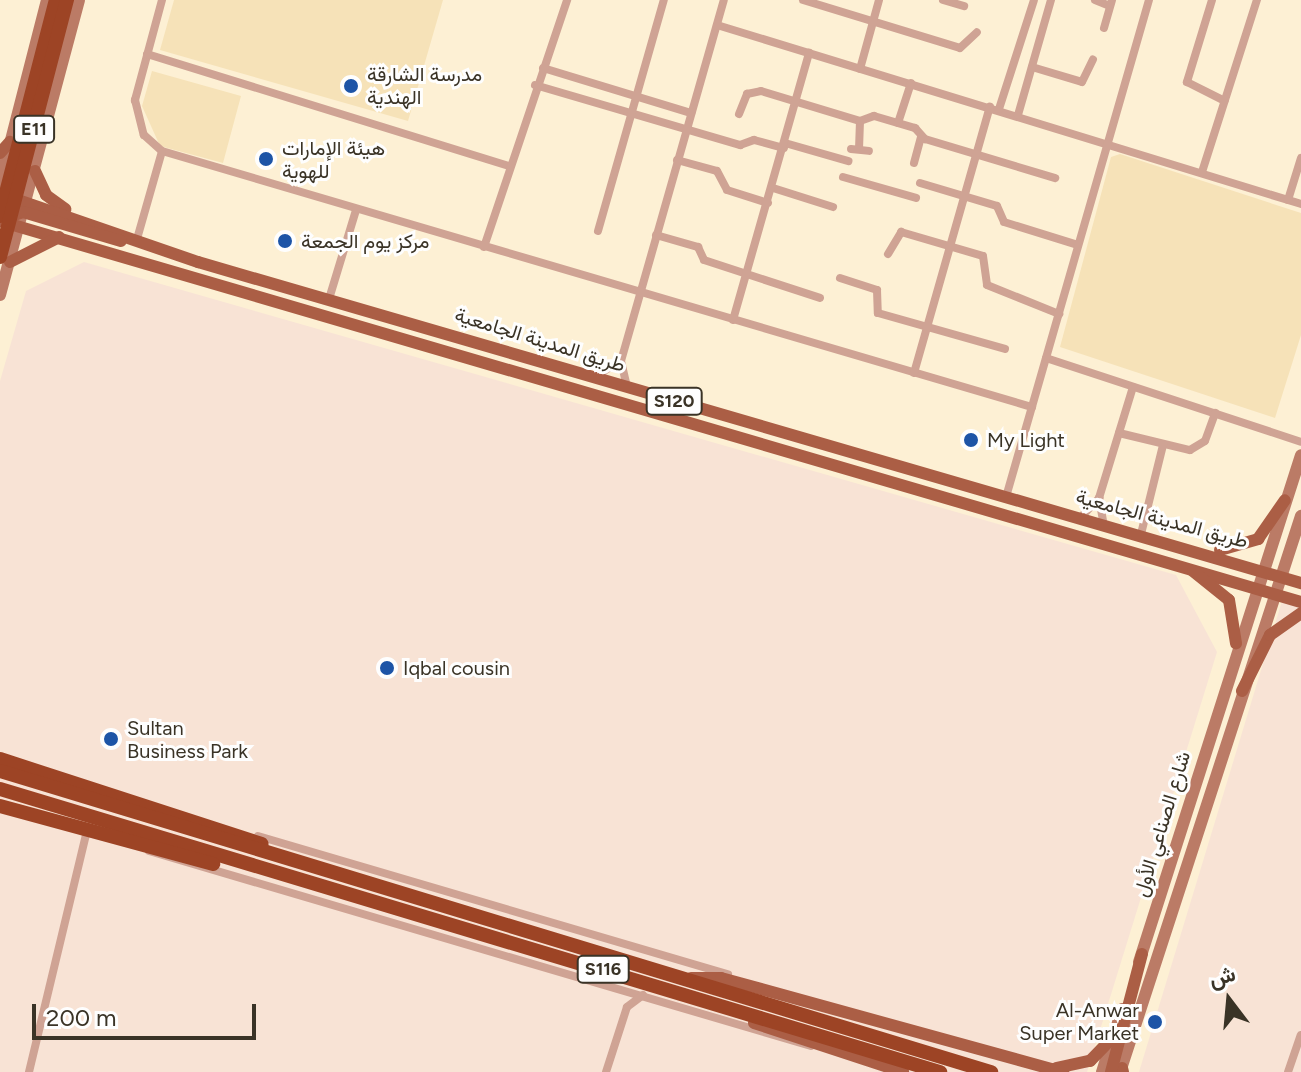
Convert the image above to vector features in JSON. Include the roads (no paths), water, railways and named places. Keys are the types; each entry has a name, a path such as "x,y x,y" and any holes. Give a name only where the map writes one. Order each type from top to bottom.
{"highway":[{"name":"E11","path":"0,220 56,0"},
{"name":"E11","path":"5,259 67,0"},
{"path":"0,759 317,868"},
{"name":"S116","path":"0,771 691,978 991,1072"},
{"name":"S116","path":"0,789 940,1072"},
{"path":"0,806 146,848 265,870"}],"main road":[{"path":"0,183 47,0"},
{"path":"0,295 5,259 20,226 79,0"},
{"path":"0,153 10,142"},
{"path":"35,171 51,200 89,221"},
{"name":"طريق المدينة الجامعية","path":"0,194 25,207 89,221 156,246 329,299 1006,497 1198,548 1301,583"},
{"path":"0,207 25,207 156,246"},
{"path":"0,220 25,207"},
{"name":"طريق المدينة الجامعية","path":"0,220 1170,557 1301,602"},
{"path":"5,259 60,236"},
{"name":"شارع الصناعي الأول","path":"1102,1072 1142,954 1236,643 1301,455"},
{"path":"1198,548 1251,544 1285,500"},
{"name":"شارع الصناعي الأول","path":"1119,1071 1301,516"},
{"path":"1170,557 1225,593 1236,643"},
{"path":"1242,691 1270,635 1301,613"},
{"path":"1119,1071 1142,954"},
{"path":"691,978 713,976 1057,1070 1084,1064 1113,1037"},
{"path":"694,996 814,1045 903,1072"}],"street":[{"path":"162,0 135,112 162,151 1032,407"},
{"path":"484,247 535,85 567,0"},
{"path":"598,231 634,96 664,0"},
{"path":"628,388 621,361 724,0"},
{"path":"803,0 960,48 977,32"},
{"path":"860,69 879,0"},
{"path":"943,0 964,6"},
{"path":"914,373 977,154 1034,0"},
{"path":"1018,115 1051,0"},
{"path":"1095,0 1111,3 1104,28"},
{"path":"1006,497 1149,0"},
{"path":"1212,0 1187,82 1225,101"},
{"path":"1202,172 1257,0"},
{"path":"717,25 1107,141 1301,204"},
{"path":"733,320 809,53"},
{"path":"147,54 508,166"},
{"path":"1032,67 1082,82 1093,59"},
{"path":"543,68 691,113"},
{"path":"898,123 911,83"},
{"path":"535,85 686,131 784,146 848,161"},
{"path":"739,114 754,90 860,121 870,116 898,123 921,137 1055,178"},
{"path":"860,121 860,149"},
{"path":"914,163 921,137"},
{"path":"137,239 162,151"},
{"path":"1288,200 1301,158"},
{"path":"677,160 717,171 727,190 768,203"},
{"path":"843,177 916,198"},
{"path":"920,183 1000,207 1004,222 1078,245"},
{"path":"773,188 833,207"},
{"path":"329,299 356,210"},
{"path":"888,254 899,232 950,246 987,259 989,287 1059,314"},
{"path":"656,235 698,247 704,260 820,298"},
{"path":"840,278 877,290 878,313 1005,349"},
{"path":"1046,358 1301,442"},
{"path":"595,378 621,361"},
{"path":"1080,518 1099,498 1133,387"},
{"path":"1119,433 1163,445 1201,446 1215,413"},
{"path":"1141,534 1163,445"},
{"path":"1099,498 1104,525"},
{"path":"110,795 839,1009"},
{"path":"29,1072 87,831"},
{"path":"146,848 814,1045"},
{"path":"619,988 627,1007"},
{"path":"606,1072 627,1007 643,995"},
{"path":"1288,1072 1301,1035"}],"place":[{"name":"مدرسة الشارقة الهندية","path":"351,86"},
{"name":"هيئة الإمارات للهوية","path":"266,159"},
{"name":"مركز يوم الجمعة","path":"285,241"},
{"name":"My Light","path":"971,440"},
{"name":"Iqbal cousin","path":"387,668"},
{"name":"Sultan Business Park","path":"111,739"},
{"name":"Al-Anwar Super Market","path":"1155,1022"}]}
